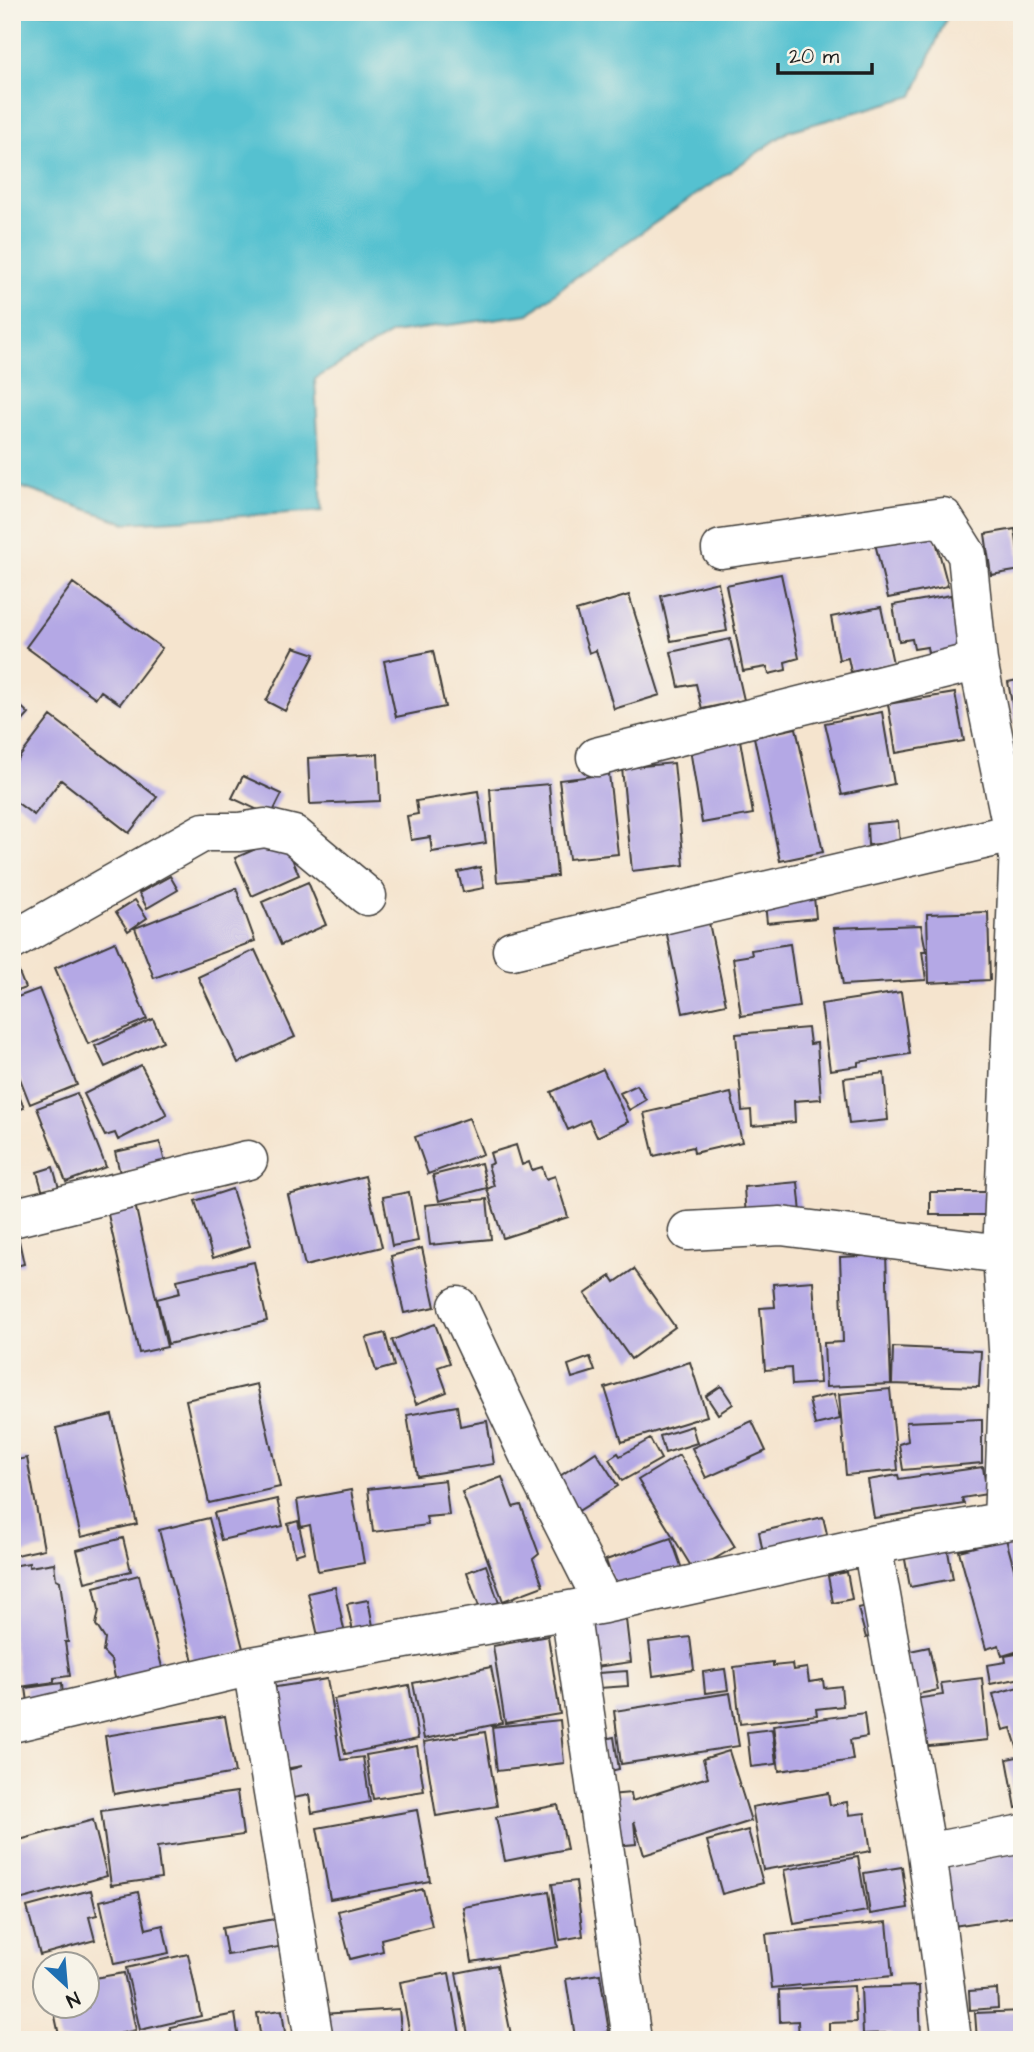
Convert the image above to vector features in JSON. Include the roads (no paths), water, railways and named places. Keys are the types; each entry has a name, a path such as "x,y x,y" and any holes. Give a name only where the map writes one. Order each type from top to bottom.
{"street":[{"path":"12,1723 253,1666 587,1607 872,1545 1013,1519 1009,1365 1002,1254 1019,846 1013,842 978,661 967,555 943,517 721,548"},
{"path":"596,757 978,661"},
{"path":"12,941 204,832 265,828 294,835 367,896"},
{"path":"512,950 1013,833"},
{"path":"12,1218 248,1160"},
{"path":"688,1231 781,1226 1002,1254"},
{"path":"458,1306 528,1454 587,1607 632,2040"},
{"path":"872,1545 927,1853 953,2040"},
{"path":"253,1666 314,2040"},
{"path":"927,1853 1022,1834"}],"water":[{"path":"12,12 949,12 913,96 789,131 569,282 529,314 392,333 315,379 322,511 126,523 12,484"}]}
